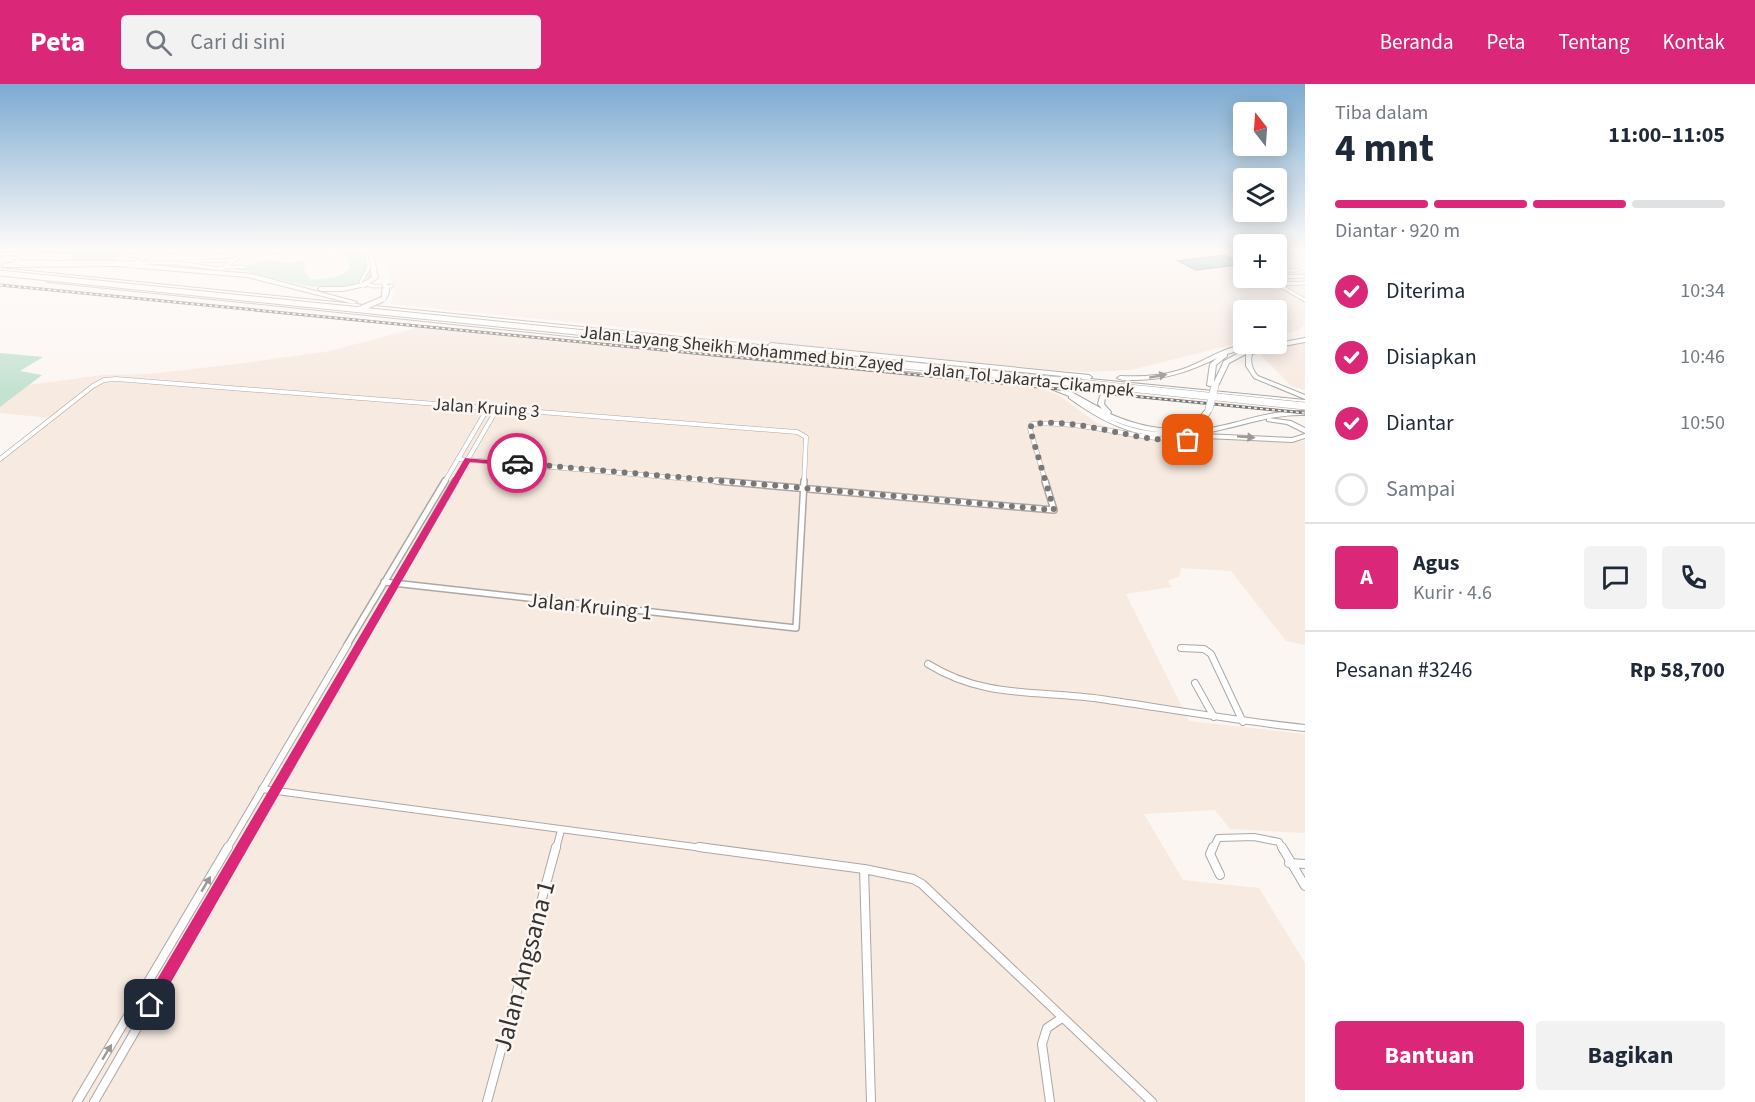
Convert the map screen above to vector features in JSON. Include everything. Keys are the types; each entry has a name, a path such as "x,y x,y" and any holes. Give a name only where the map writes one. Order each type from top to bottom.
{"highway":[{"path":"173,296 325,313 354,310 383,299 384,296"},
{"path":"180,296 1027,382 1059,388 1115,418 1148,428 1169,429 1193,426 1202,422 1213,385 1222,366 1239,354"},
{"name":"Jalan Tol Jakarta–Cikampek","path":"213,296 1128,390 1305,405"},
{"name":"Jalan Layang Sheikh Mohammed bin Zayed","path":"231,296 1305,405"},
{"path":"330,296 365,304 1091,377 1160,376 1192,367 1233,349"},
{"path":"1287,340 1305,337"},
{"path":"1305,337 1258,349 1249,353 1247,360 1256,377 1305,397"},
{"path":"1213,385 1213,364 1233,353"},
{"path":"1027,382 1059,390 1097,418 1140,433 1184,435 1281,413 1305,413"},
{"path":"1128,390 1105,394 1101,404 1113,415 1135,423 1164,427 1184,425 1200,418 1207,408"},
{"path":"1240,424 1280,420 1295,424 1305,431"},
{"path":"1188,440 1220,435 1292,440 1305,436"}],"street":[{"name":"Jalan Kruing 3","path":"0,459 3,454 93,386 112,379 797,432 805,435 807,440 796,628"},
{"path":"77,1102 488,408"},
{"path":"94,1102 497,409"},
{"path":"458,459 1054,510 1030,429 1032,424 1091,428 1167,441 1188,440"},
{"name":"Jalan Kruing 1","path":"384,582 796,628"},
{"path":"1181,648 1204,650 1211,654 1244,722"},
{"path":"928,664 951,677 982,689 1010,694 1094,698 1244,722 1305,728"},
{"path":"1195,683 1214,717"},
{"path":"262,789 561,831 864,869 913,879 922,884 1152,1102"},
{"name":"Jalan Angsana 1","path":"487,1102 561,831"},
{"path":"1220,875 1210,853 1220,837 1254,837 1279,842 1289,863 1305,886"},
{"path":"1289,863 1305,864"},
{"path":"864,869 871,1102"},
{"path":"1050,1102 1042,1044 1047,1028 1062,1018"}],"shaded area":[{"path":"393,296 1305,296 1305,325 1299,330 1287,333 1287,300 1233,300 1233,344 1131,370 1088,372 391,304"},
{"path":"427,325 1036,386 1058,395 1097,423 1129,434 1164,439 1216,435 1305,441 1305,645 1286,641 1231,571 1181,568 1180,576 1168,581 1172,587 1126,594 1189,721 1305,734 1305,833 1230,829 1215,810 1144,814 1183,880 1259,888 1305,963 1305,1102 0,1102 0,456 50,418 0,413 0,407 28,385 102,375 149,374 330,351"},
{"path":"1305,342 1305,390 1291,386 1260,354 1287,354 1287,346"}],"green space":[{"path":"0,353 43,357 20,371 42,375 0,407"}],"railway":[{"path":"107,296 1305,413"}],"way so far":[{"path":"517,463 1054,510 1029,427 1032,424 1091,428 1167,441 1188,440"}],"route":[{"path":"150,1005 467,459 517,463"}]}
